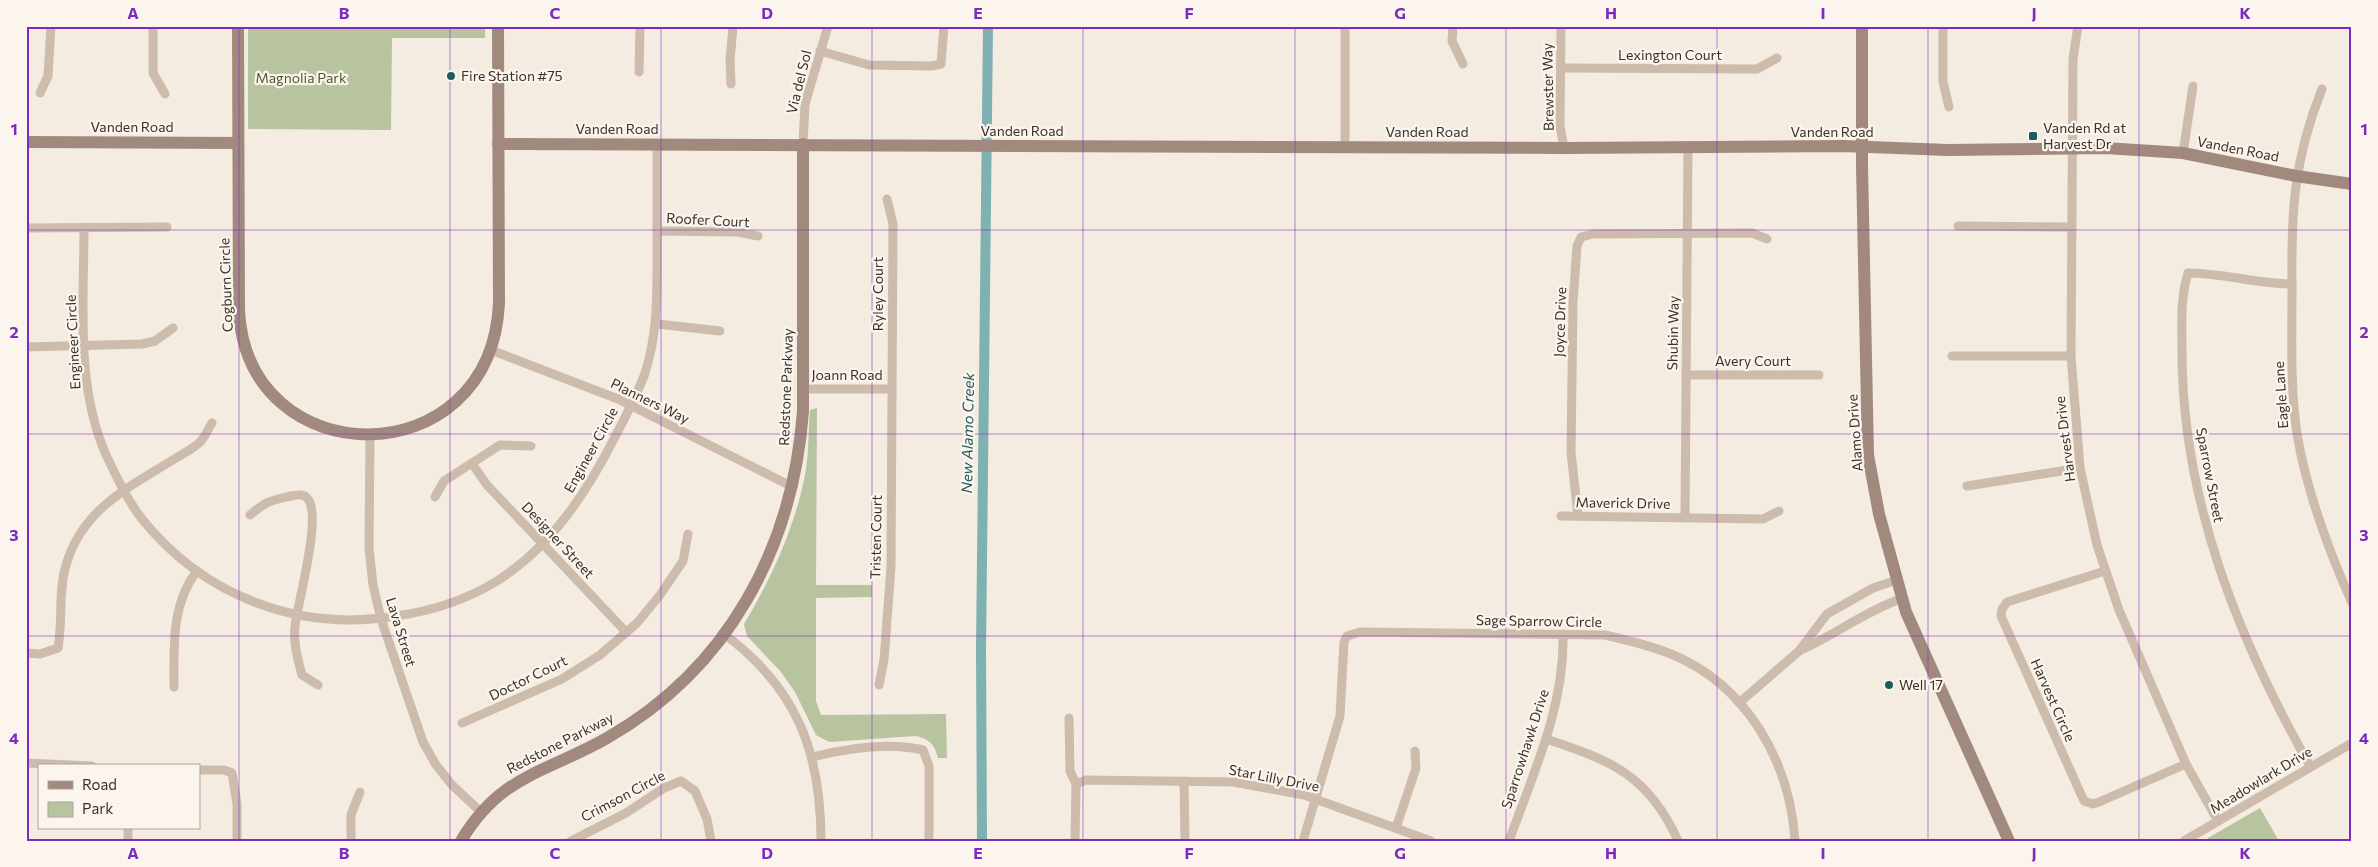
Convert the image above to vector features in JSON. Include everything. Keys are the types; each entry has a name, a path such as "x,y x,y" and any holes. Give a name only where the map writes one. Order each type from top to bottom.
{"street":[{"path":"40,93 48,76 51,26"},
{"path":"153,26 153,73 165,94"},
{"name":"Cogburn Circle","path":"238,26 239,319 250,359 268,388 286,406 304,418 342,433 370,435 407,429 444,411 473,383 491,350 497,324 499,303 498,26"},
{"path":"639,72 640,26"},
{"path":"731,84 730,61 733,26"},
{"name":"Via del Sol","path":"803,144 805,104 828,26"},
{"path":"820,51 869,65 932,66 941,64 944,26"},
{"path":"1345,26 1345,147"},
{"path":"1453,26 1452,41 1464,64"},
{"name":"Brewster Way","path":"1561,26 1560,126 1564,148"},
{"name":"Alamo Drive","path":"1862,26 1862,146 1868,455 1879,514 1897,580 1918,640 2009,841"},
{"path":"1943,26 1942,82 1949,107"},
{"name":"Harvest Drive","path":"2078,26 2073,59 2071,356 2080,468 2104,571 2146,674 2186,764 2218,821"},
{"name":"Lexington Court","path":"1561,68 1757,69 1777,58"},
{"path":"2183,153 2193,86"},
{"name":"Eagle Lane","path":"2322,89 2310,120 2296,176 2291,225 2292,371 2297,433 2309,486 2322,530 2352,603"},
{"name":"Vanden Road","path":"26,142 238,143"},
{"name":"Vanden Road","path":"498,144 1564,148 1862,146 1948,150 2072,148 2183,153 2296,176 2352,184"},
{"name":"Redstone Parkway","path":"461,841 482,812 502,792 526,776 607,738 637,719 685,678 724,634 766,565 782,527 801,439 803,389 803,144"},
{"name":"Engineer Circle","path":"84,228 84,345 86,382 93,418 106,455 140,517 158,538 197,571 232,594 297,616 338,621 382,619 424,612 459,600 497,581 543,544 574,508 590,484 644,376 656,324 658,145"},
{"name":"Shubin Way","path":"1685,518 1688,147"},
{"name":"Ryley Court","path":"887,199 892,224 891,389"},
{"path":"1958,226 2071,227"},
{"path":"26,228 167,228"},
{"name":"Roofer Court","path":"657,231 738,232 758,236"},
{"path":"1688,234 1752,233 1767,239"},
{"name":"Joyce Drive","path":"1578,516 1571,452 1573,302 1577,246 1580,237 1593,234 1688,234"},
{"name":"Sparrow Street","path":"2292,284 2257,282 2206,273 2188,273 2182,291 2182,385 2187,433 2206,527 2225,583 2265,678 2310,766"},
{"path":"656,324 720,331"},
{"path":"26,347 142,344 155,341 173,328"},
{"name":"Planners Way","path":"491,350 631,405 759,472 792,487"},
{"path":"1952,356 2071,356"},
{"name":"Avery Court","path":"1686,375 1819,376"},
{"name":"Joann Road","path":"803,389 891,389"},
{"name":"Tristen Court","path":"879,685 884,660 891,567 891,389"},
{"path":"26,653 40,654 58,648 61,632 61,588 66,564 78,535 97,510 124,490 200,442 212,423"},
{"name":"Lava Street","path":"370,435 369,548 373,585 382,619 423,742 436,765 452,785 482,812"},
{"path":"435,497 444,481 473,465 500,445 531,446"},
{"name":"Designer Street","path":"473,465 487,485 626,632"},
{"path":"1967,486 2080,468"},
{"path":"250,515 268,501 300,494 307,497 311,504 311,539 295,627 297,655 302,675 318,685"},
{"name":"Maverick Drive","path":"1561,516 1762,519 1779,511"},
{"name":"Doctor Court","path":"462,723 562,679 600,655 638,623 660,595 683,561 688,534"},
{"path":"174,687 176,618 190,580 197,571"},
{"name":"Harvest Circle","path":"2104,571 2007,602 2002,609 2001,616 2084,801 2093,804 2099,802 2186,764"},
{"path":"1739,703 1799,651 1827,614 1874,588 1897,580"},
{"path":"1799,651 1820,642 1879,606 1903,598"},
{"name":"Sage Sparrow Circle","path":"1315,798 1340,716 1343,691 1343,651 1347,636 1360,632 1605,635 1641,644 1672,655 1697,667 1739,703 1770,745 1783,773 1792,805 1795,841"},
{"path":"724,634 756,660 777,684 797,716 813,756 819,785 821,841"},
{"name":"Sparrowhawk Drive","path":"1509,841 1546,739 1560,679 1563,634"},
{"path":"1070,718 1070,770 1076,784 1075,841"},
{"path":"1546,739 1599,758 1623,770 1656,801 1670,823 1678,841"},
{"name":"Meadowlark Drive","path":"2184,841 2352,742"},
{"path":"813,756 842,749 868,747 909,747 923,750 929,766 929,841"},
{"path":"1396,828 1416,768 1415,751"},
{"path":"26,763 48,764"},
{"path":"200,770 224,770 232,773 237,804 237,841"},
{"name":"Star Lilly Drive","path":"1076,784 1086,780 1233,782 1315,798 1431,841"},
{"name":"Crimson Circle","path":"571,841 626,813 664,788 682,781 695,791 707,819 711,841"},
{"path":"1184,781 1185,841"},
{"path":"351,841 351,815 360,792"},
{"path":"1303,841 1315,798"}],"green space":[{"name":"Magnolia Park","path":"248,26 485,26 485,38 392,38 391,130 248,129"},
{"path":"817,408 816,585 872,585 872,597 816,598 816,701 821,715 946,714 947,758 938,758 931,743 924,738 915,736 829,742 816,735 795,692 781,672 747,636 744,624 773,571 795,514 806,467 810,410"},
{"path":"2260,808 2279,841 2207,841 2208,838"}],"waterway":[{"name":"New Alamo Creek","path":"982,841 981,649 988,26"}],"place":[{"name":"Fire Station #75","path":"451,76"},
{"name":"Vanden Rd at Harvest Dr","path":"2033,136"},
{"name":"Well 17","path":"1889,685"}]}
